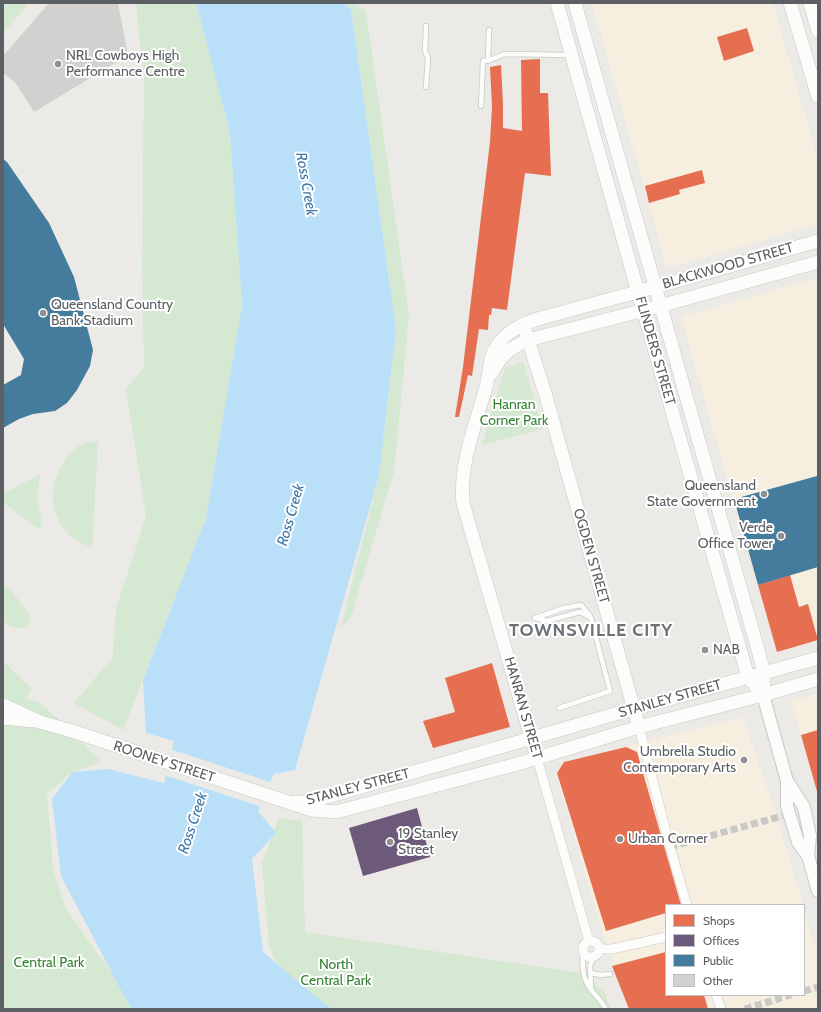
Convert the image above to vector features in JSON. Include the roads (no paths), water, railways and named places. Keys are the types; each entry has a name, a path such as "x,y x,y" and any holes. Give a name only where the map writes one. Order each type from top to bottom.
{"main road":[{"name":"FLINDERS STREET","path":"557,3 748,677 763,695"},
{"name":"FLINDERS STREET","path":"574,3 764,673 763,695"},
{"path":"790,3 818,97"},
{"path":"810,3 818,31"},
{"name":"BLACKWOOD STREET","path":"523,324 818,241"},
{"name":"BLACKWOOD STREET","path":"528,340 660,306 818,262"},
{"name":"OGDEN STREET","path":"523,324 545,393 639,727"},
{"name":"HANRAN STREET","path":"523,324 508,333 490,357 487,382 470,442 462,488 463,503 537,758"},
{"name":"HANRAN STREET","path":"487,382 500,358 515,346 528,340"},
{"name":"STANLEY STREET","path":"288,801 306,802 342,793 531,738 818,658"},
{"name":"STANLEY STREET","path":"288,801 321,812 346,810 537,758 639,727 763,695 818,679"},
{"name":"ROONEY STREET","path":"3,705 40,722 288,801"},
{"name":"ROONEY STREET","path":"3,718 40,722"},
{"path":"342,793 336,801 336,804 346,810"}],"street":[{"name":"FLINDERS STREET","path":"763,695 787,781 804,807 810,836 808,856 818,891"},
{"name":"OGDEN STREET","path":"639,727 687,904"},
{"name":"HANRAN STREET","path":"537,758 589,941"},
{"path":"600,950 612,949 665,937"},
{"path":"589,941 596,942 599,945 599,954 593,958 586,956 583,951 585,944 589,941"},
{"path":"716,996 720,1009"}],"lane":[{"path":"426,26 425,51 428,58 426,87"},
{"path":"481,106 490,30"},
{"path":"486,61 505,54 572,55"},
{"path":"718,509 736,504"},
{"path":"559,708 610,691 591,618 581,604 535,618 547,621 580,612 591,618"},
{"path":"583,951 583,972 586,984 600,999 606,1009"},
{"path":"591,991 591,964 593,958"},
{"path":"591,973 601,975 610,974"}],"water":[{"name":"Ross Creek","path":"196,3 342,3 351,9 396,330 379,475 295,770 274,774 258,811 276,833 252,859 263,952 332,1009 131,1009 61,876 52,799 72,772 108,769 164,783 174,741 146,733 143,680 206,518 242,306 230,133"}],"tunnel":[{"path":"670,847 782,816"},
{"path":"805,991 818,987"},
{"path":"745,1009 788,996"}],"place":[{"name":"NRL Cowboys High Performance Centre","path":"58,64"},
{"name":"Queensland Country Bank Stadium","path":"43,313"},
{"name":"Queensland State Government","path":"764,494"},
{"name":"Verde Office Tower","path":"781,536"},
{"name":"NAB","path":"705,650"},
{"name":"Umbrella Studio Contemporary Arts","path":"744,760"},
{"name":"Urban Corner","path":"620,839"},
{"name":"19 Stanley Street","path":"390,842"}],"district":[{"name":"TOWNSVILLE CITY","path":"591,631"}],"park label":[{"name":"Hanran Corner Park","path":"514,414"},
{"name":"Central Park","path":"49,963"},
{"name":"North Central Park","path":"336,974"}]}
